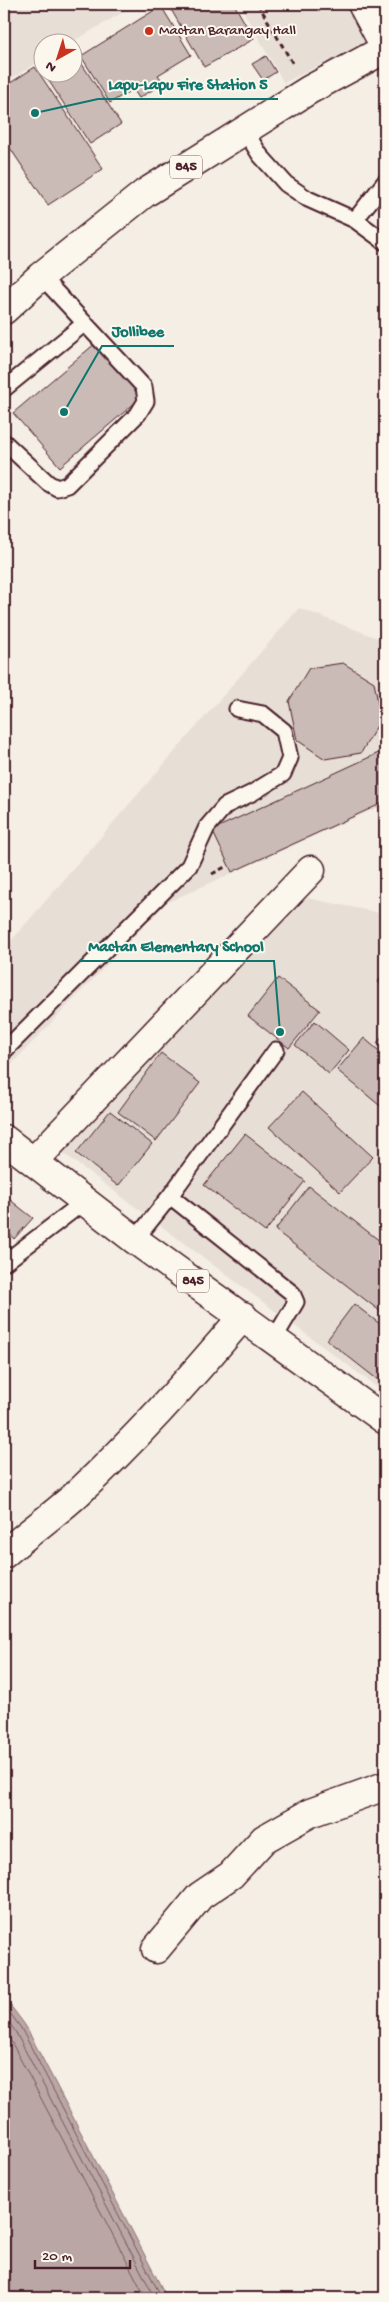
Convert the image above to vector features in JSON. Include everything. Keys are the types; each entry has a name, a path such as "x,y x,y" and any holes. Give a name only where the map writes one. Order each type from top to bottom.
{"street":[{"path":"362,4 385,48"},
{"name":"845","path":"4,310 41,276 145,193 309,90 385,48"},
{"path":"34,1162 311,870"},
{"name":"845","path":"4,1140 135,1240 385,1420"},
{"path":"4,1554 77,1494 185,1386 243,1316"},
{"path":"156,1948 200,1896 231,1875 264,1838 310,1813 385,1786"}],"lane":[{"path":"245,131 260,155 286,184 308,198 355,220 385,242"},
{"path":"355,220 385,182"},
{"path":"4,442 48,483 58,488 67,485 144,408 146,401 144,387 41,276"},
{"path":"4,388 85,323"},
{"path":"4,1052 189,866 207,827 225,806 252,793 283,774 290,758 284,731 263,714 237,708"},
{"path":"135,1240 170,1196 276,1050"},
{"path":"170,1196 292,1293 296,1302 274,1339"},
{"path":"4,1263 85,1201"}],"path":[{"path":"258,4 309,90"}],"shaded area":[{"path":"4,4 137,4 82,36 82,32 32,32 32,66 4,83"},
{"path":"239,4 385,4 385,32 284,83"},
{"path":"299,608 385,641 385,804 166,903 4,1072 4,949"},
{"path":"307,898 385,914 385,1393 59,1150"}],"water":[{"path":"4,1997 25,2025 167,2298 4,2298"}],"building":[{"path":"168,4 234,4 254,39 204,67"},
{"name":"Mactan Barangay Hall","path":"161,6 191,55 158,75 164,83 139,98 133,89 110,103 82,55"},
{"path":"266,56 276,72 263,80 252,64"},
{"path":"82,64 121,124 90,144 50,82 82,82"},
{"path":"32,69 32,82 45,82 103,169 48,205 4,139 4,87"},
{"path":"97,342 143,396 60,467 13,413"},
{"path":"343,663 374,682 381,719 361,753 325,759 297,740 289,701 309,668"},
{"path":"385,750 385,802 232,872 212,830"},
{"path":"385,971 385,987 378,982"},
{"path":"278,978 320,1010 289,1048 248,1016"},
{"path":"315,1021 349,1050 329,1074 295,1045"},
{"path":"385,1033 385,1050 377,1043"},
{"path":"364,1038 385,1056 385,1110 337,1070"},
{"path":"161,1053 200,1083 156,1141 118,1112"},
{"path":"302,1092 373,1157 340,1192 269,1127"},
{"path":"110,1111 152,1144 118,1186 76,1153"},
{"path":"245,1134 305,1181 265,1232 204,1185"},
{"path":"309,1186 385,1245 385,1315 275,1230"},
{"path":"4,1195 33,1218 14,1239 4,1227"},
{"path":"354,1304 385,1328 385,1371 378,1380 327,1340"}],"place":[{"name":"Mactan Barangay Hall","path":"149,31"},
{"name":"Lapu-Lapu Fire Station 5","path":"35,113"},
{"name":"Jollibee","path":"64,412"},
{"name":"Mactan Elementary School","path":"280,1032"}]}
